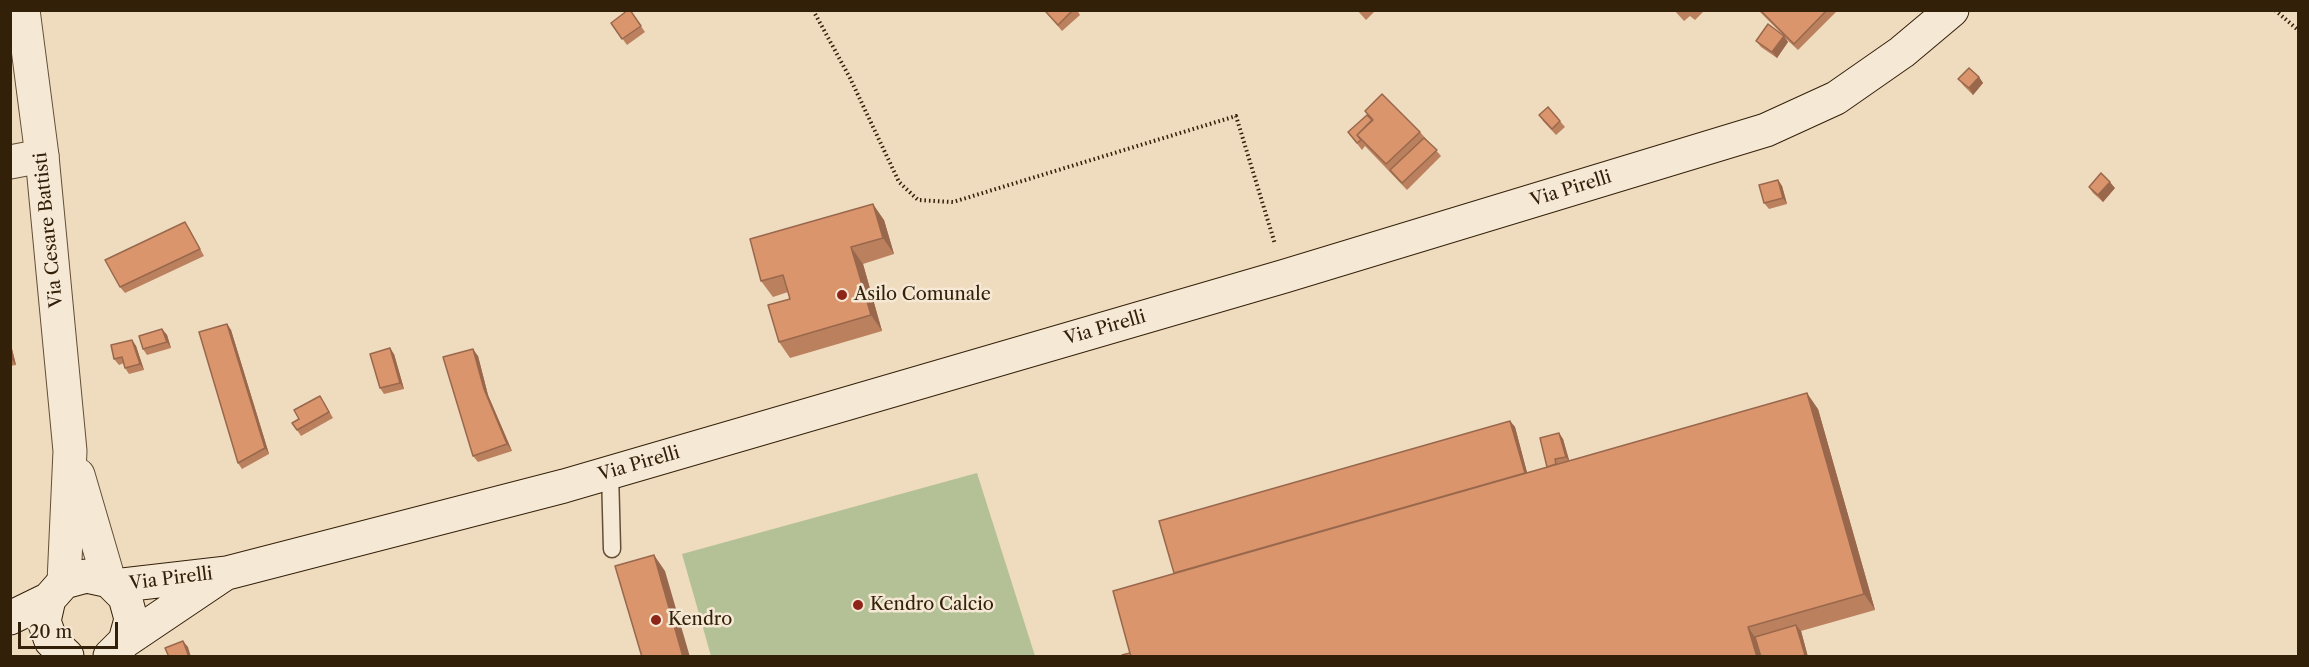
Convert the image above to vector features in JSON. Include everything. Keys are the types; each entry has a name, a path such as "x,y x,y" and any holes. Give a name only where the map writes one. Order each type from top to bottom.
{"main road":[{"name":"Via Cesare Battisti","path":"23,10 42,156 70,451 57,591 44,621 59,656"},
{"name":"Via Pirelli","path":"10,618 86,576 112,584 227,573 610,472 1285,276 1766,130 1836,98 1902,52 1952,10"},
{"path":"10,162 42,156"},
{"name":"Via Cesare Battisti","path":"70,451 112,584 125,597 131,619 118,650"},
{"name":"Via Pirelli","path":"118,650 227,573"}],"lane":[{"path":"610,472 612,549"}],"path":[{"path":"813,10 850,78 899,182 918,200 952,202 1236,116 1285,276"},
{"path":"2276,10 2298,30"}],"green space":[{"name":"Kendro Calcio","path":"977,473 1035,656 711,656 682,554"}],"building":[{"path":"628,10 641,26 622,39 611,23"},
{"path":"1047,10 1073,10 1058,25 1046,12"},
{"path":"1760,10 1827,10 1794,44"},
{"path":"1768,24 1784,36 1772,52 1756,41"},
{"path":"1969,68 1979,77 1969,88 1958,79"},
{"path":"1382,94 1420,132 1386,164 1357,135 1373,120 1365,111"},
{"path":"1548,107 1560,121 1552,129 1539,115"},
{"path":"1367,115 1372,120 1357,135 1361,140 1357,143 1348,132"},
{"path":"1424,138 1437,150 1402,183 1390,170"},
{"path":"2101,173 2110,182 2098,195 2089,187"},
{"path":"1778,180 1783,198 1764,203 1759,185"},
{"path":"873,204 883,238 851,247 871,315 779,342 768,305 790,299 783,275 761,281 750,239"},
{"path":"185,222 200,249 120,287 105,260"},
{"path":"227,324 265,448 238,463 199,332"},
{"path":"162,329 167,342 143,349 139,336"},
{"path":"132,340 140,364 125,368 122,357 114,359 111,345"},
{"path":"390,348 400,383 380,388 370,354"},
{"path":"473,349 484,389 507,444 473,456 443,357"},
{"path":"1807,393 1864,594 1748,627 1757,657 1131,657 1113,591"},
{"path":"320,396 329,412 297,430 292,423 299,419 294,410"},
{"path":"1510,421 1525,473 1174,573 1159,521"},
{"path":"1559,433 1566,457 1555,459 1556,464 1547,467 1540,438"},
{"name":"Kendro","path":"654,555 683,657 642,657 615,566"},
{"path":"1796,625 1805,655 1761,657 1755,637"},
{"path":"183,641 189,657 169,657 165,648"},
{"path":"1130,653 1131,657 1122,657 1122,655"}],"place":[{"name":"Asilo Comunale","path":"842,295"},
{"name":"Kendro Calcio","path":"858,605"},
{"name":"Kendro","path":"656,620"}]}
